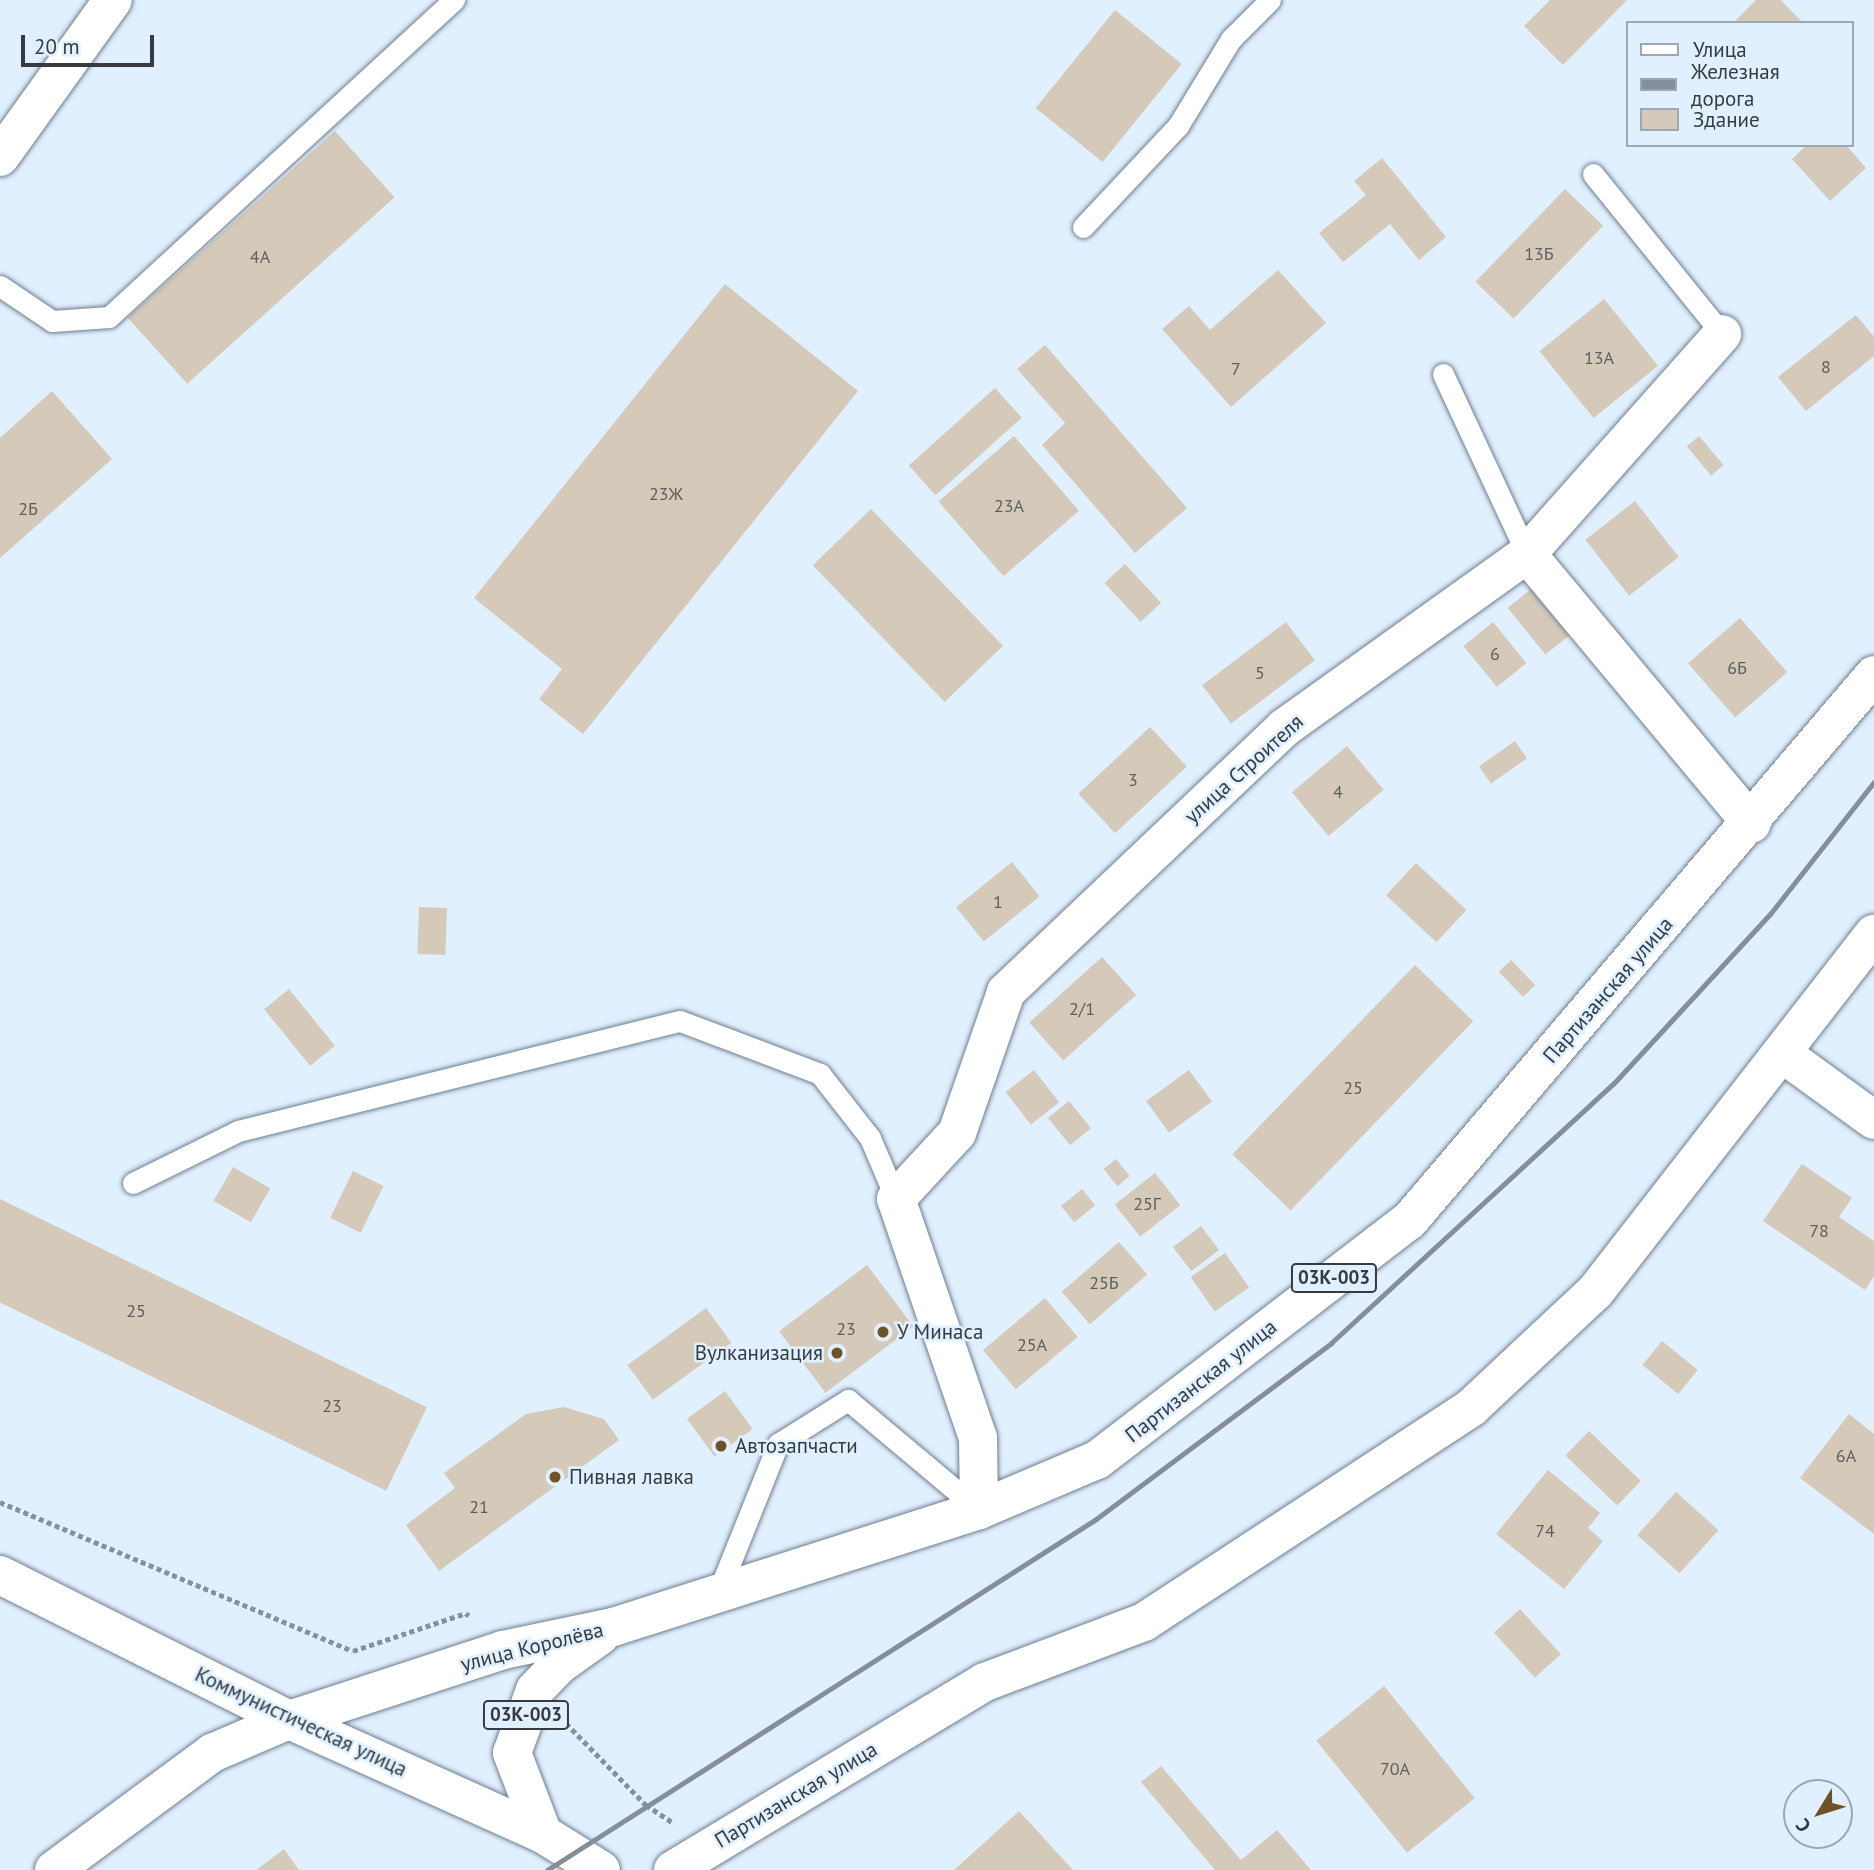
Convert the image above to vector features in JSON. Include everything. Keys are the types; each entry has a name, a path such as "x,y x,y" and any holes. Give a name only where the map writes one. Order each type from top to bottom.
{"street":[{"path":"0,157 113,0"},
{"name":"улица Строителя","path":"896,1199 957,1133 1006,992 1284,728 1527,554 1722,334"},
{"path":"1527,554 1752,824"},
{"name":"Партизанская улица","path":"613,1627 979,1510 1097,1460 1409,1221 1752,824 1874,675"},
{"name":"Партизанская улица","path":"673,1870 985,1682 1144,1622 1472,1406 1595,1292 1874,934"},
{"path":"1783,1054 1874,1120"},
{"path":"896,1199 978,1438 979,1510"},
{"name":"Коммунистическая улица","path":"0,1575 289,1720 543,1834 601,1870"},
{"name":"улица Королёва","path":"289,1720 503,1650 613,1627"},
{"name":"улица Королёва","path":"543,1834 512,1753 535,1690 559,1665 613,1627"},
{"path":"54,1870 212,1753 289,1720"}],"lane":[{"path":"0,286 52,321 108,317 454,0"},
{"path":"1083,228 1178,126 1231,39 1270,0"},
{"path":"1593,174 1722,334"},
{"path":"1443,374 1527,554"},
{"path":"133,1183 238,1131 680,1021 820,1074 870,1138 896,1199"},
{"path":"718,1593 778,1444 848,1400 979,1510"}],"building":[{"path":"1550,0 1627,0 1563,65 1524,26"},
{"path":"1756,0 1781,0 1801,21 1735,21"},
{"path":"1115,10 1182,64 1103,162 1036,108"},
{"path":"335,131 395,197 187,384 128,318"},
{"path":"1805,147 1848,147 1866,168 1830,201 1792,159"},
{"path":"1382,158 1446,237 1419,260 1390,224 1343,262 1319,233 1366,195 1354,181"},
{"path":"1565,189 1603,226 1514,319 1475,282"},
{"path":"1278,270 1326,323 1231,407 1162,329 1189,306 1210,330"},
{"path":"725,284 858,391 583,734 539,699 562,669 474,598"},
{"path":"1604,299 1658,366 1594,418 1539,351"},
{"path":"1856,315 1874,337 1874,356 1806,411 1778,377"},
{"path":"1045,345 1187,508 1135,553 1042,445 1065,423 1017,369"},
{"path":"995,388 1022,418 936,495 909,466"},
{"path":"52,391 112,459 0,558 0,438"},
{"path":"1014,436 1079,511 1003,576 939,502"},
{"path":"1699,436 1723,465 1711,475 1687,446"},
{"path":"1635,501 1679,557 1629,596 1585,540"},
{"path":"871,509 1003,646 945,702 813,565"},
{"path":"1125,564 1161,603 1141,622 1105,583"},
{"path":"1531,589 1569,636 1545,655 1508,608"},
{"path":"1740,618 1787,672 1735,718 1688,663"},
{"path":"1286,622 1315,660 1231,724 1202,685"},
{"path":"1493,622 1526,663 1497,687 1463,646"},
{"path":"1150,727 1187,766 1115,833 1078,794"},
{"path":"1515,741 1527,758 1491,783 1479,766"},
{"path":"1347,746 1384,790 1328,836 1292,792"},
{"path":"1012,862 1040,896 984,942 956,907"},
{"path":"1416,863 1466,910 1436,942 1386,895"},
{"path":"419,907 447,908 445,955 417,954"},
{"path":"1102,957 1136,995 1063,1060 1029,1023"},
{"path":"1511,960 1535,985 1523,997 1499,972"},
{"path":"1415,965 1473,1021 1291,1210 1232,1154"},
{"path":"289,989 335,1046 310,1066 264,1009"},
{"path":"1034,1070 1059,1102 1031,1124 1006,1092"},
{"path":"1189,1070 1212,1102 1169,1133 1146,1101"},
{"path":"1069,1101 1091,1128 1070,1145 1048,1118"},
{"path":"1116,1159 1130,1176 1117,1186 1104,1169"},
{"path":"1802,1164 1852,1198 1839,1217 1874,1241 1874,1276 1865,1290 1763,1221"},
{"path":"233,1167 270,1188 251,1222 214,1201"},
{"path":"353,1171 384,1186 361,1233 330,1218"},
{"path":"1155,1173 1180,1205 1140,1237 1115,1204"},
{"path":"1082,1189 1095,1205 1074,1222 1061,1206"},
{"path":"0,1199 427,1407 386,1491 0,1302"},
{"path":"1201,1226 1219,1250 1191,1271 1173,1247"},
{"path":"1119,1242 1147,1274 1090,1324 1062,1292"},
{"path":"1225,1253 1249,1287 1215,1311 1191,1277"},
{"path":"867,1265 913,1326 825,1393 779,1331"},
{"path":"1045,1298 1078,1337 1016,1389 983,1350"},
{"path":"706,1308 731,1343 653,1400 628,1365"},
{"path":"1662,1341 1698,1370 1678,1394 1642,1365"},
{"path":"725,1391 753,1429 715,1457 687,1419"},
{"path":"564,1407 604,1419 619,1440 439,1571 406,1525 455,1488 444,1473 526,1414"},
{"path":"1849,1414 1874,1434 1874,1534 1800,1478"},
{"path":"1589,1431 1641,1481 1617,1505 1565,1455"},
{"path":"1548,1470 1600,1513 1588,1528 1603,1541 1564,1589 1496,1534"},
{"path":"1676,1492 1718,1530 1680,1573 1637,1535"},
{"path":"1520,1609 1561,1654 1535,1678 1494,1632"},
{"path":"1384,1686 1475,1798 1407,1853 1316,1741"},
{"path":"1161,1766 1241,1860 1277,1830 1311,1870 1215,1870 1141,1782"},
{"path":"1019,1811 1073,1870 954,1870"},
{"path":"284,1849 299,1870 256,1870"}],"railway":[{"path":"547,1870 1096,1519 1331,1343 1614,1083 1770,914 1874,782"}],"place":[{"name":"У Минаса","path":"883,1332"},
{"name":"Вулканизация","path":"837,1353"},
{"name":"Автозапчасти","path":"721,1446"},
{"name":"Пивная лавка","path":"555,1477"}]}
